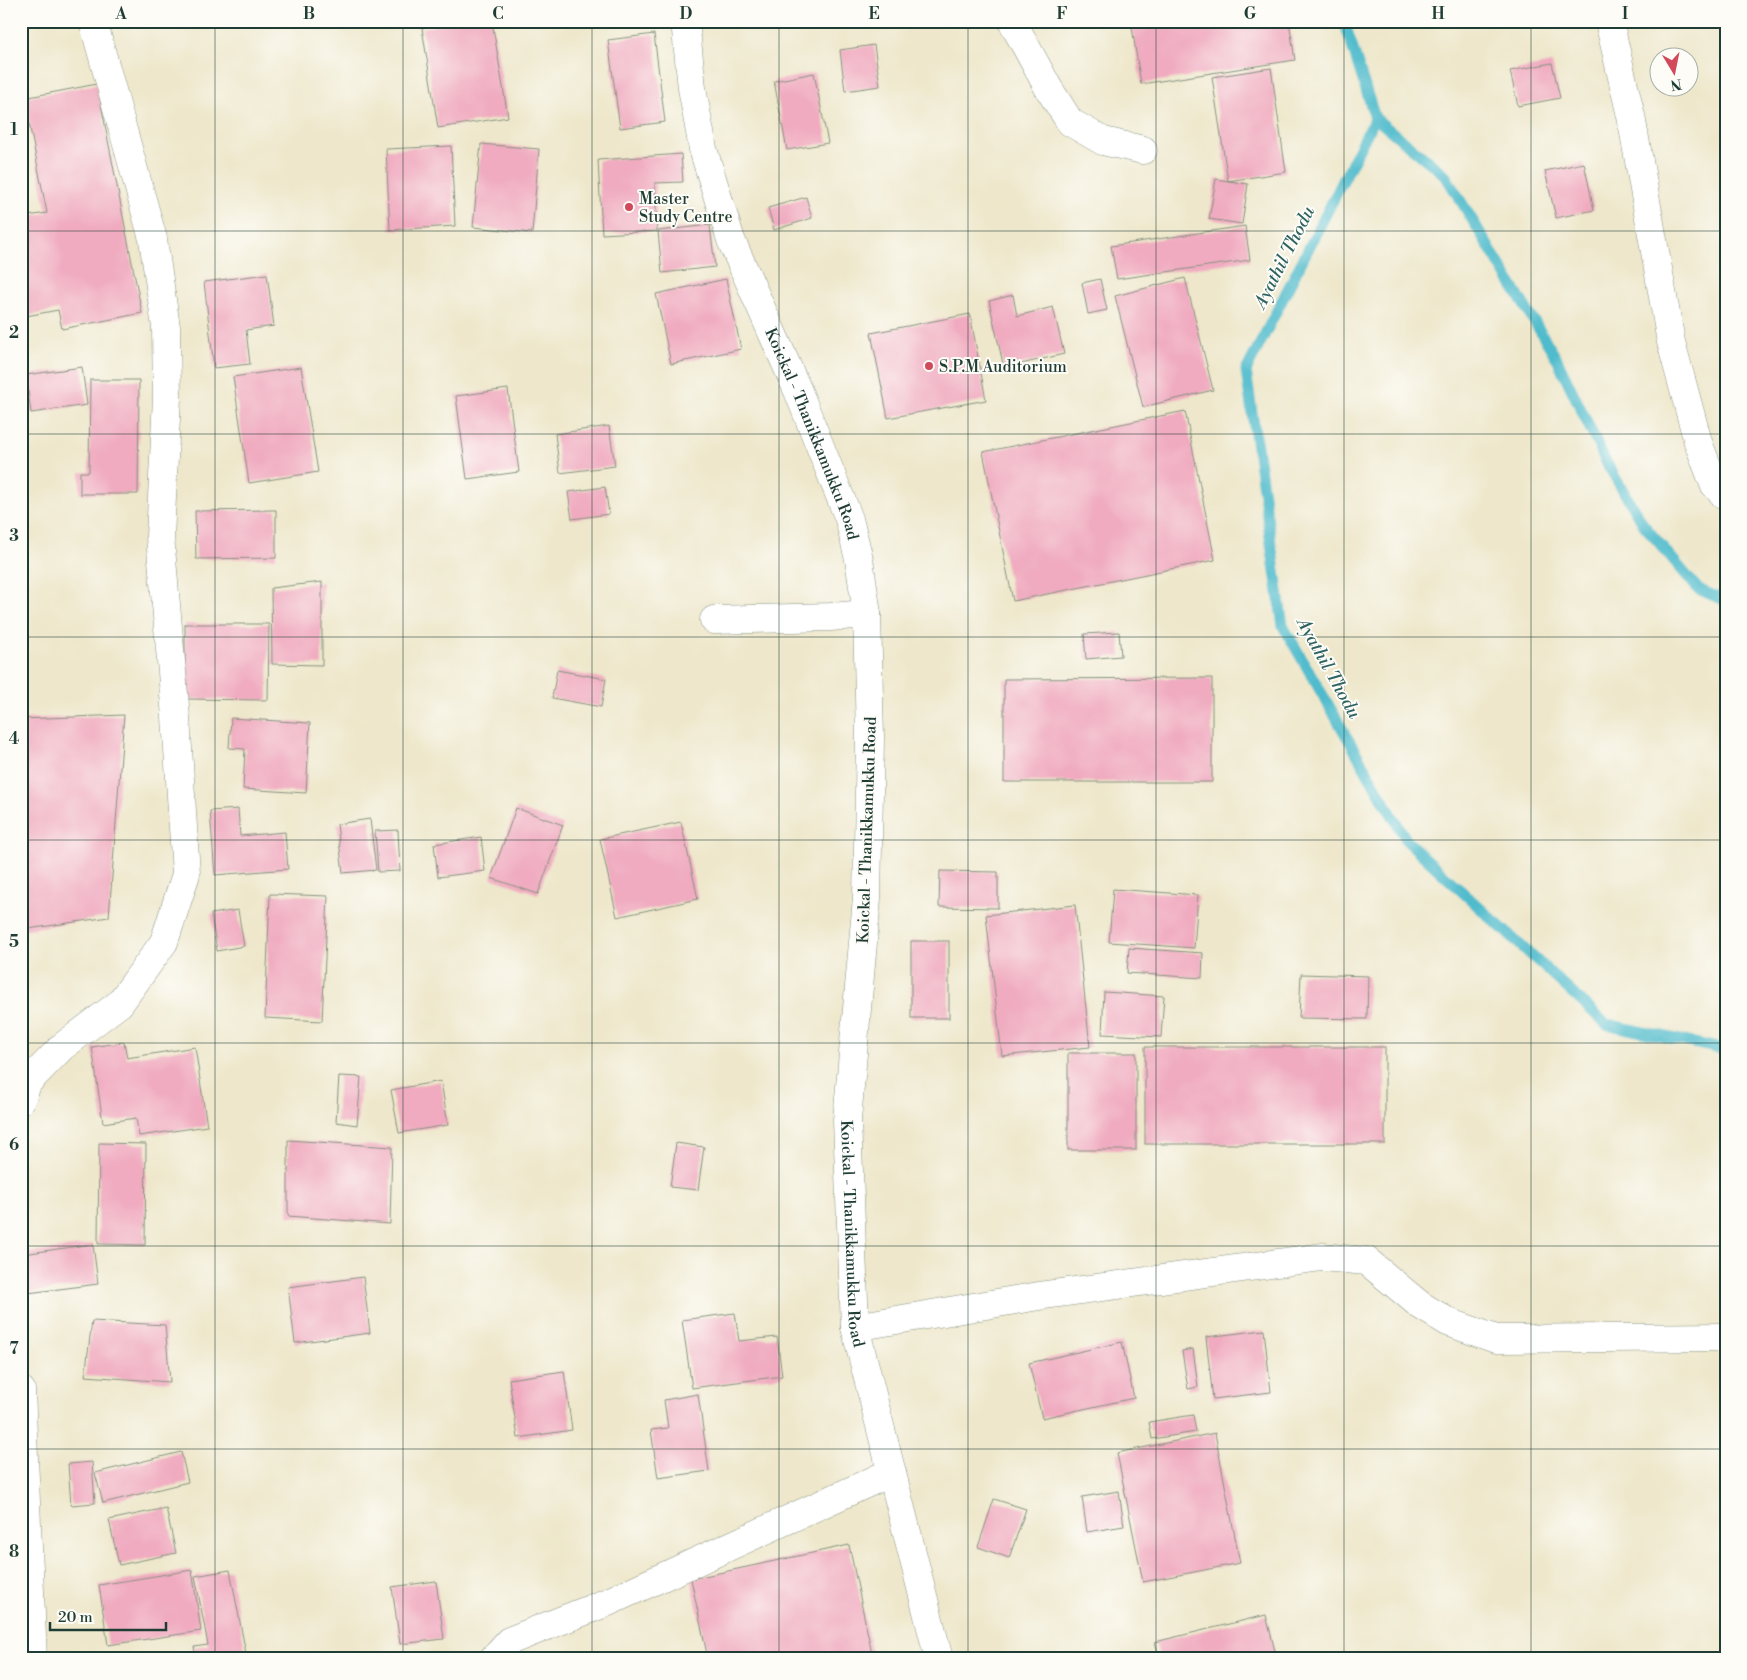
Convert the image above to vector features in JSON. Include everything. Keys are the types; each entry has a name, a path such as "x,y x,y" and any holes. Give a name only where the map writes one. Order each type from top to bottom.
{"street":[{"path":"21,1100 28,1082 62,1047 120,1004 164,942 186,874 176,717 160,537 167,398 166,327 153,239 93,21"},
{"name":"Koickal - Thanikkamukku Road","path":"685,21 692,88 703,149 731,240 798,391 849,519 859,559 867,614 870,738 867,898 847,1120 855,1327 940,1659"},
{"path":"1012,21 1049,89 1070,122 1103,141 1143,150"},
{"path":"1609,21 1631,116 1671,342 1698,442 1714,484 1726,497"},
{"path":"714,620 830,617 867,614"},
{"path":"855,1327 1045,1295 1322,1258 1367,1261 1427,1310 1448,1322 1496,1339 1726,1337"},
{"path":"21,1390 33,1659"},
{"path":"493,1659 509,1641 608,1602 892,1472"}],"building":[{"path":"463,21 492,21 508,117 438,128 422,28"},
{"path":"1131,21 1289,21 1295,60 1141,84"},
{"path":"654,34 665,122 620,128 608,40"},
{"path":"874,45 880,86 845,91 840,50"},
{"path":"1552,63 1560,98 1518,106 1510,71"},
{"path":"1271,68 1286,172 1228,181 1212,77"},
{"path":"814,73 828,143 787,150 774,81"},
{"path":"97,84 142,313 62,329 58,310 21,317 21,217 47,213 24,98"},
{"path":"481,144 539,149 532,233 473,227"},
{"path":"451,146 455,226 390,230 386,149"},
{"name":"Master Study Centre","path":"681,154 683,182 655,183 657,231 602,234 598,160"},
{"path":"1584,163 1594,210 1556,218 1545,171"},
{"path":"1216,179 1248,184 1242,224 1209,219"},
{"path":"806,197 812,218 774,230 768,208"},
{"path":"710,225 715,267 662,273 658,231"},
{"path":"1245,226 1250,260 1117,279 1111,246"},
{"path":"267,274 274,326 246,330 250,364 214,368 204,282"},
{"path":"1185,278 1213,390 1143,407 1115,296"},
{"path":"726,279 741,349 671,364 656,294"},
{"path":"1100,279 1107,310 1088,314 1082,283"},
{"path":"1013,295 1017,316 1053,307 1064,354 1004,368 989,301"},
{"name":"S.P.M Auditorium","path":"970,314 986,400 888,418 871,333"},
{"path":"82,367 87,405 31,413 26,375"},
{"path":"301,367 318,472 249,483 233,377"},
{"path":"90,380 139,380 138,494 80,494 80,472 89,472"},
{"path":"508,389 519,472 467,479 456,396"},
{"path":"1185,411 1215,560 1013,601 983,452"},
{"path":"609,426 615,466 560,473 555,434"},
{"path":"605,487 609,514 572,519 568,492"},
{"path":"276,510 276,558 196,559 195,511"},
{"path":"322,582 322,665 272,664 271,588"},
{"path":"185,624 269,624 268,700 185,699"},
{"path":"1119,632 1121,656 1086,659 1084,634"},
{"path":"557,670 606,679 601,707 552,698"},
{"path":"1212,678 1212,782 1004,782 1004,679"},
{"path":"124,715 109,917 21,930 21,719"},
{"path":"231,718 310,723 306,793 243,789 245,749 229,748"},
{"path":"516,808 563,825 538,894 491,878"},
{"path":"238,809 240,836 285,832 288,869 215,875 210,811"},
{"path":"370,819 376,870 343,873 337,824"},
{"path":"681,822 698,899 617,917 600,839"},
{"path":"398,830 400,871 378,872 375,831"},
{"path":"481,837 485,871 438,877 434,844"},
{"path":"940,871 998,872 998,908 939,907"},
{"path":"1113,889 1198,895 1194,948 1109,942"},
{"path":"270,894 328,896 322,1021 265,1018"},
{"path":"1075,905 1090,1047 1002,1056 986,915"},
{"path":"238,910 244,946 217,951 211,914"},
{"path":"911,941 949,941 949,1018 911,1018"},
{"path":"1129,948 1203,953 1202,978 1127,973"},
{"path":"1301,974 1368,976 1367,1019 1299,1018"},
{"path":"1104,992 1164,996 1161,1037 1102,1034"},
{"path":"124,1042 127,1058 195,1047 207,1126 139,1136 136,1118 103,1123 92,1047"},
{"path":"1145,1047 1385,1047 1385,1144 1145,1144"},
{"path":"1068,1053 1136,1053 1136,1150 1068,1150"},
{"path":"339,1076 361,1077 357,1125 336,1122"},
{"path":"441,1081 448,1125 399,1133 391,1090"},
{"path":"288,1140 392,1147 390,1224 288,1216"},
{"path":"99,1143 146,1144 145,1245 98,1244"},
{"path":"676,1143 704,1147 698,1190 670,1187"},
{"path":"93,1244 98,1284 28,1293 23,1254"},
{"path":"363,1277 370,1333 295,1343 288,1287"},
{"path":"735,1313 739,1341 777,1337 782,1376 692,1388 682,1320"},
{"path":"92,1321 165,1325 170,1382 85,1376"},
{"path":"1264,1330 1271,1392 1213,1399 1206,1337"},
{"path":"1122,1342 1134,1398 1042,1418 1029,1363"},
{"path":"1193,1349 1198,1387 1188,1389 1182,1351"},
{"path":"564,1371 572,1430 518,1438 509,1379"},
{"path":"698,1394 709,1471 658,1478 651,1430 668,1428 664,1400"},
{"path":"1193,1415 1196,1432 1152,1439 1149,1422"},
{"path":"1215,1433 1240,1563 1143,1582 1117,1453"},
{"path":"181,1452 188,1482 103,1503 95,1473"},
{"path":"92,1462 95,1503 71,1505 68,1464"},
{"path":"1119,1491 1124,1526 1087,1532 1082,1497"},
{"path":"994,1499 1026,1509 1009,1558 978,1547"},
{"path":"166,1508 176,1553 119,1565 109,1520"},
{"path":"849,1545 873,1659 708,1659 691,1579"},
{"path":"192,1570 201,1631 108,1645 99,1585"},
{"path":"230,1570 247,1659 196,1659 194,1647 208,1645 195,1576"},
{"path":"436,1581 444,1639 400,1644 392,1587"},
{"path":"1266,1615 1277,1659 1160,1659 1155,1642"}],"waterway":[{"name":"Ayathil Thodu","path":"1344,21 1375,118 1246,371 1283,626 1407,841 1606,1024 1726,1050"},
{"path":"1375,118 1445,175 1557,359 1606,462 1643,524 1698,589 1726,601"}],"place":[{"name":"Master Study Centre","path":"629,207"},
{"name":"S.P.M Auditorium","path":"929,366"}]}
